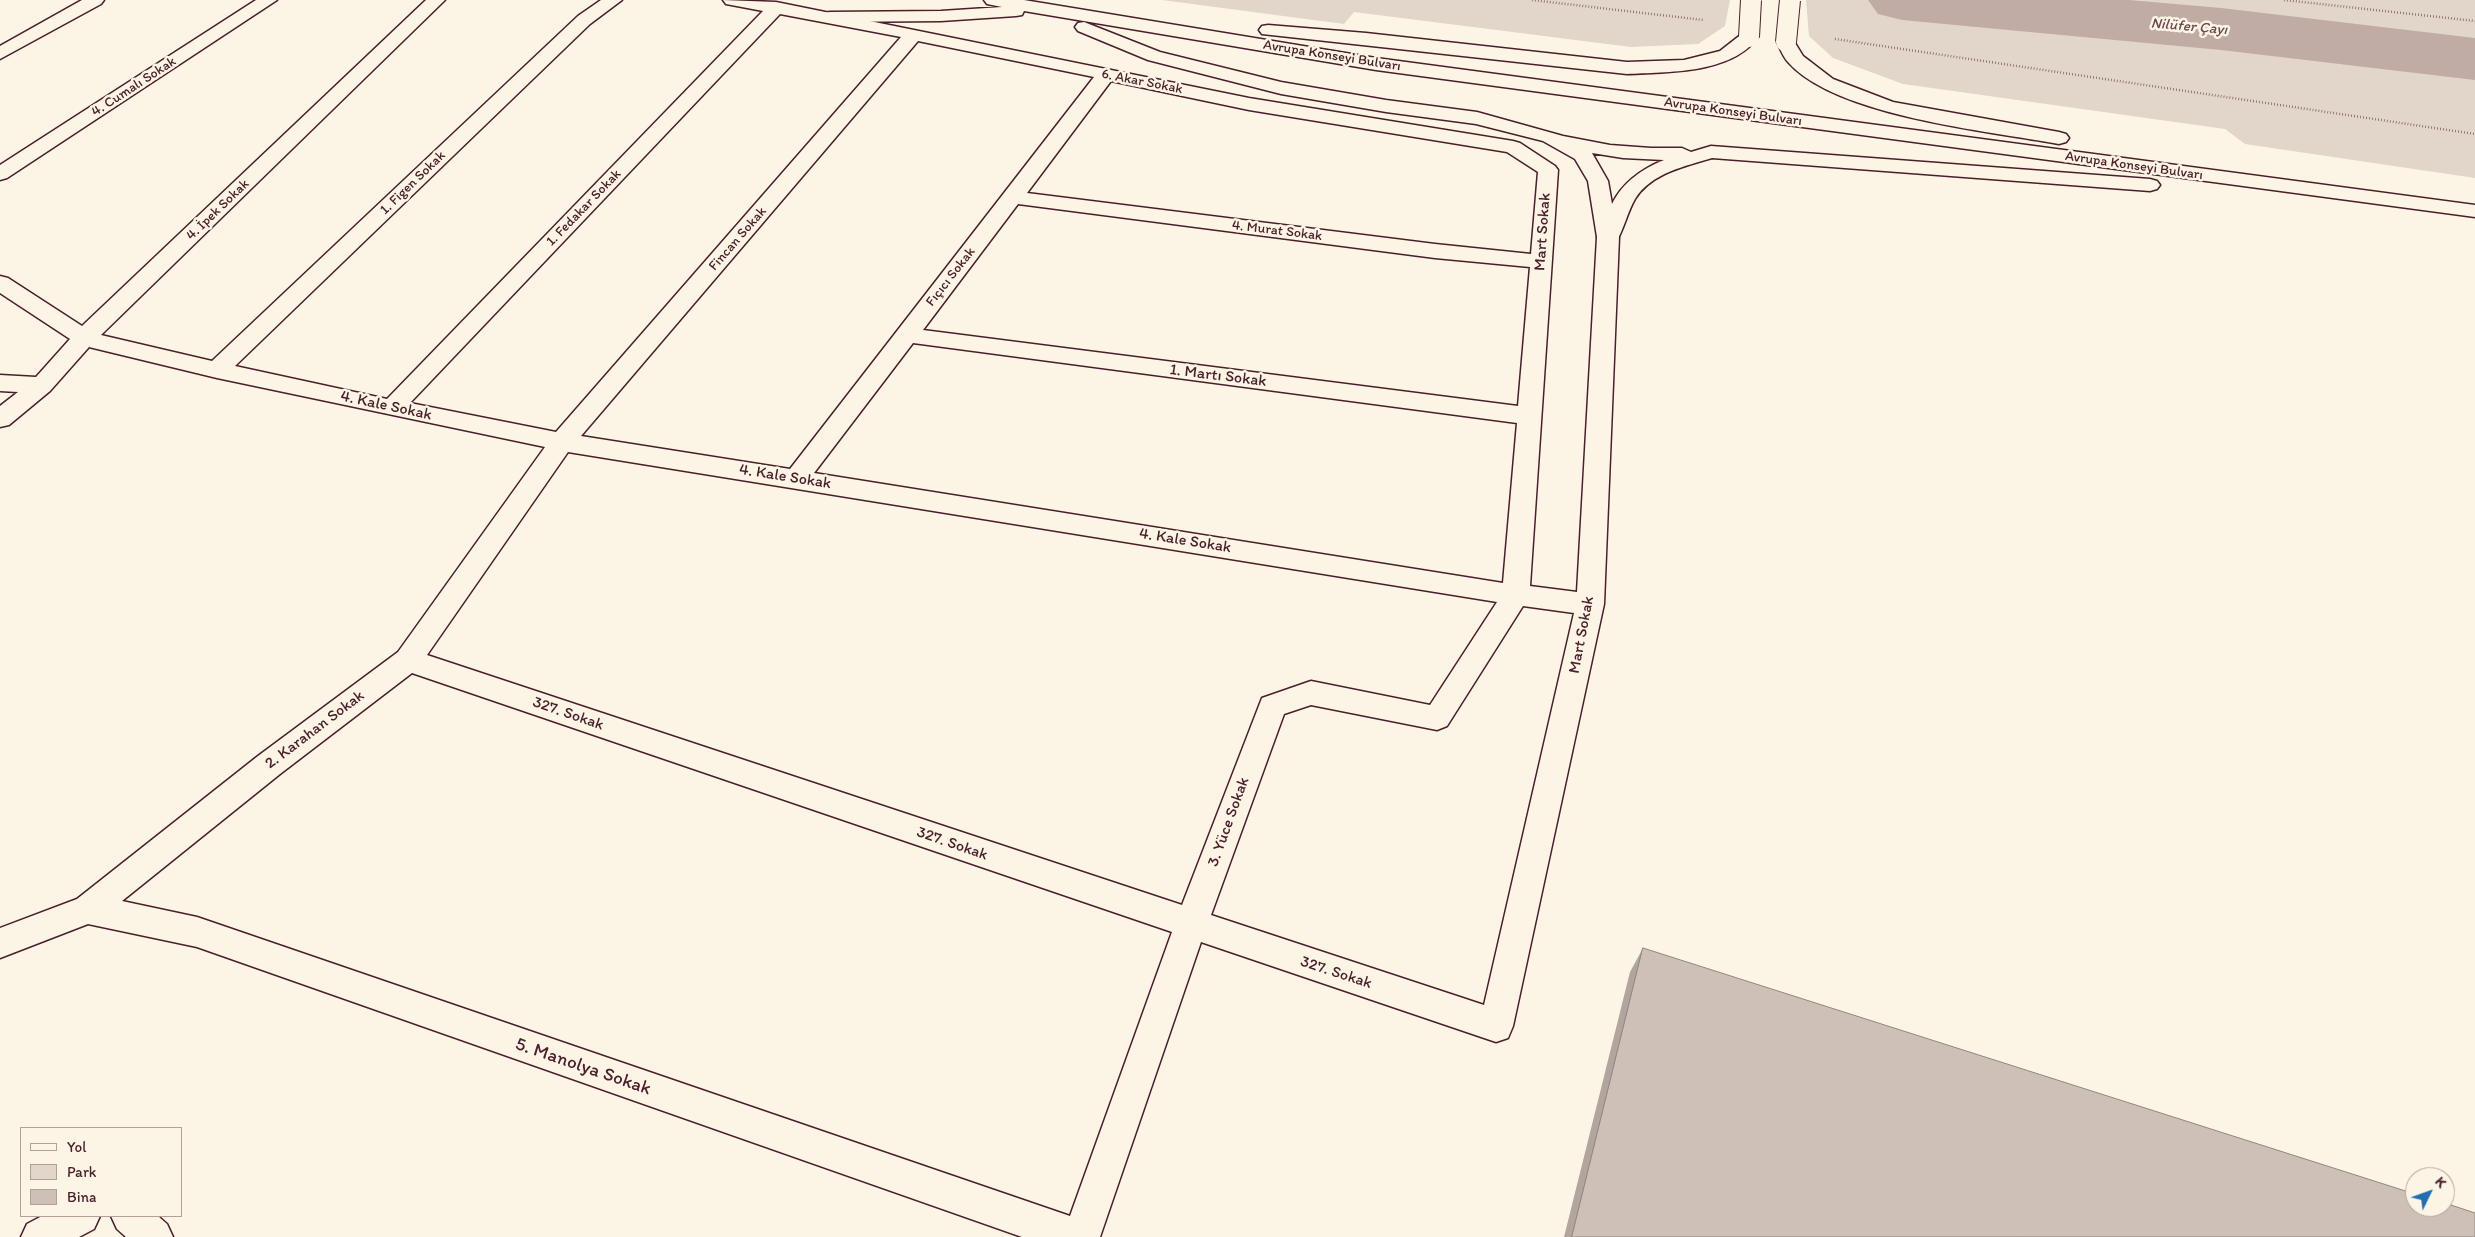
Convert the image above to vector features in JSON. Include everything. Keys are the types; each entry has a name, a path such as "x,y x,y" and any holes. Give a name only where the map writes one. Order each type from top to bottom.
{"street":[{"path":"0,54 95,0"},
{"name":"4. Cumalı Sokak","path":"0,174 268,0"},
{"name":"4. İpek Sokak","path":"0,420 42,385 84,338 436,0"},
{"name":"1. Figen Sokak","path":"217,370 584,20 613,0"},
{"name":"6. Akar Sokak","path":"732,0 830,17 1249,104 1513,147 1548,170"},
{"name":"Avrupa Konseyi Bulvarı","path":"993,0 1376,64 2475,211"},
{"path":"830,17 941,16 1038,9 1366,38 1627,68 1684,66 1726,55 1749,37 1751,0"},
{"path":"1790,0 1786,42 1795,59 1826,82 1888,107 2423,204"},
{"name":"1. Fedakar Sokak","path":"392,408 776,7"},
{"path":"1038,9 1154,56 1197,68 1290,90 1386,106 1477,118 1609,152 1650,156 1711,152 2423,204"},
{"name":"Fincan Sokak","path":"562,442 913,35"},
{"name":"Fıçıcı Sokak","path":"796,479 1106,75"},
{"path":"1550,137 1583,155 1598,181 1608,237"},
{"path":"1608,237 1626,197 1641,180 1664,167 1711,152"},
{"name":"Mart Sokak","path":"1516,594 1548,170"},
{"name":"4. Murat Sokak","path":"1013,197 1541,262"},
{"name":"Mart Sokak","path":"1496,1026 1590,604 1608,237"},
{"name":"4. Kale Sokak","path":"0,283 84,338 217,370 392,408 562,442 1516,594 1590,604"},
{"name":"1. Martı Sokak","path":"907,335 1530,416"},
{"path":"0,383 42,385"},
{"name":"2. Karahan Sokak","path":"0,943 88,909 269,765 408,660 562,442"},
{"name":"3. Yüce Sokak","path":"1081,1237 1191,924 1272,706 1311,693 1437,718 1516,594"},
{"name":"327. Sokak","path":"408,660 1496,1026"},
{"name":"5. Manolya Sokak","path":"88,909 197,932 1075,1237"},
{"path":"40,1237 79,1217"},
{"path":"131,1217 154,1237"}],"path":[{"path":"1532,0 1706,20"},
{"path":"2284,0 2475,21"},
{"path":"1832,38 2475,134"}],"green space":[{"path":"1162,0 1730,0 1725,26 1698,44 1631,47 1354,12 1344,24"},
{"path":"1806,0 2475,0 2475,178 2245,144 2225,129 1903,84 1833,58 1809,36"}],"building":[{"path":"1643,948 2405,1191 2405,1217 2455,1217 2455,1206 2475,1213 2475,1237 1572,1237"}],"waterway":[{"name":"Nilüfer Çayı","path":"1902,0 2221,29 2475,59"}]}
